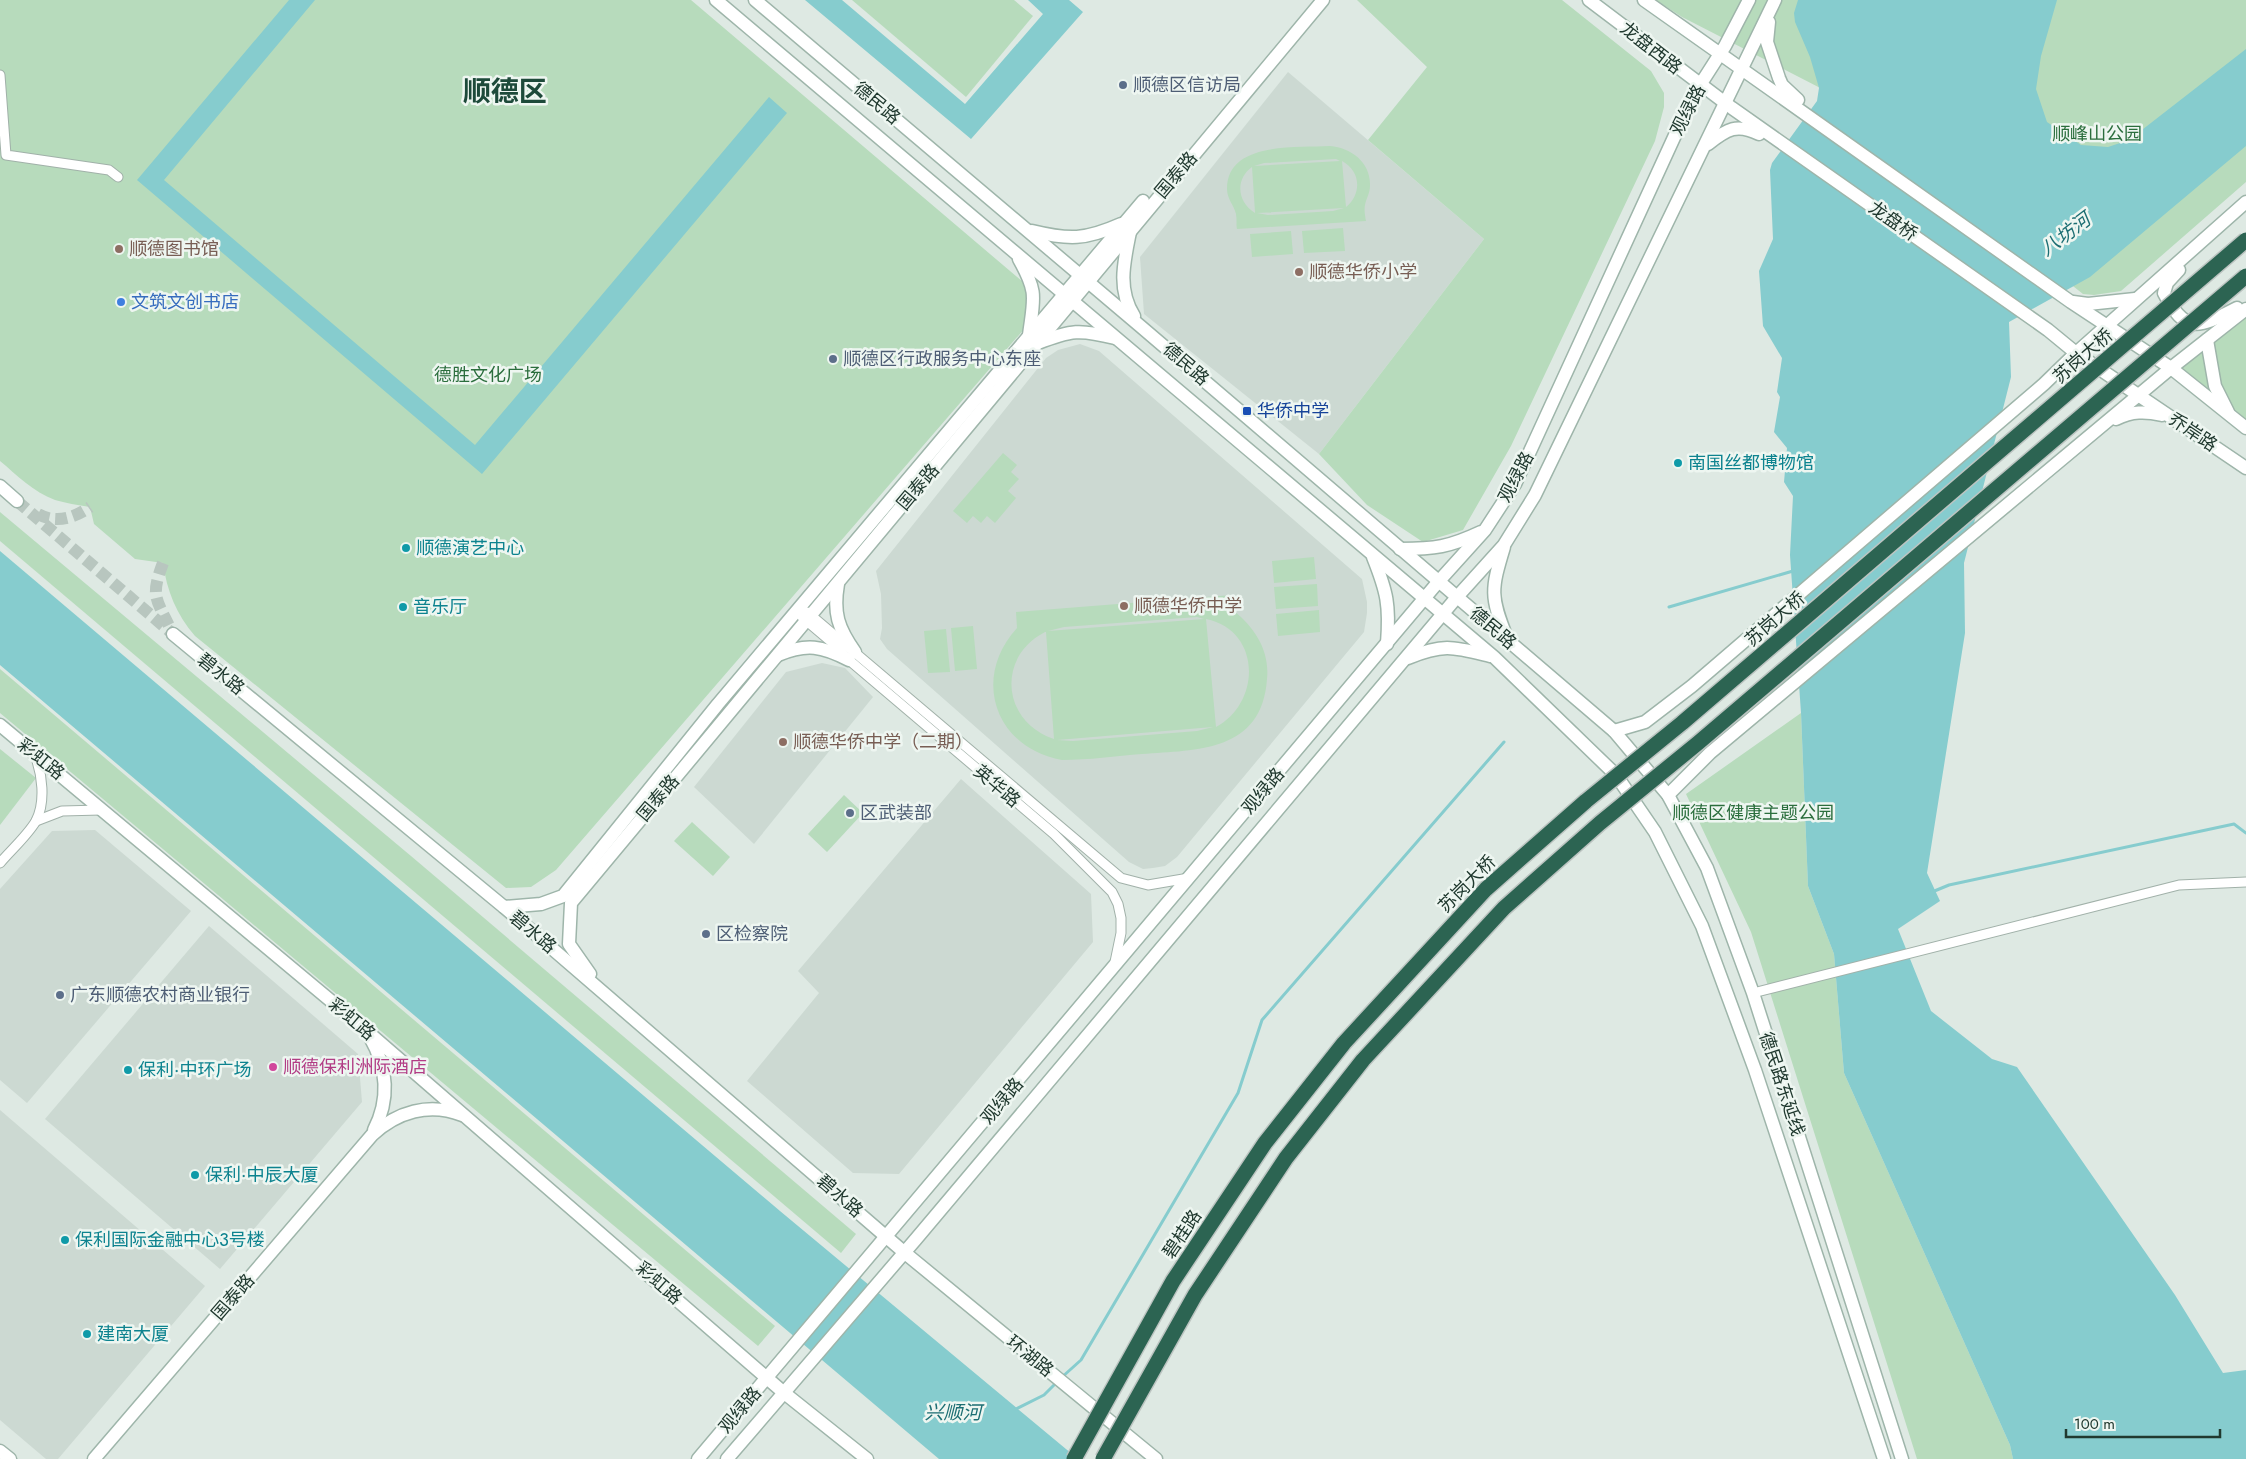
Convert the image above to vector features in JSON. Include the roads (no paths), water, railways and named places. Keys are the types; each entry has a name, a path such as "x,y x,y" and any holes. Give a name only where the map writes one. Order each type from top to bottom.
{"highway":[{"name":"苏岗大桥","path":"1344,1043 1486,889 1586,801 1682,724 2246,240"},
{"path":"1103,1459 1195,1295 1286,1158 1363,1060 1504,908 1600,823 1698,743 2246,276"},
{"name":"碧桂路","path":"1074,1459 1173,1282 1265,1143 1344,1043"}],"main road":[{"name":"德民路东延线","path":"716,0 1494,657 1616,775 1655,832 1702,926 1754,1070 1884,1459"},
{"name":"德民路","path":"755,0 1140,325 1614,731"},
{"name":"国泰路","path":"1128,227 1316,0"},
{"name":"国泰路","path":"598,987 569,944 571,903 776,656 803,613 839,582 1068,296 1323,0"},
{"name":"龙盘西路","path":"1589,0 1738,112"},
{"name":"龙盘桥","path":"1644,0 2071,302 2107,325"},
{"name":"观绿路","path":"698,1459 1388,644 1438,581 1485,530 1515,484 1689,105 1720,54 1749,0"},
{"path":"1773,6 1767,42 1782,85 1831,131"},
{"name":"观绿路","path":"727,1459 800,1372 905,1253 1457,597 1504,545 1535,495 1773,6"},
{"name":"龙盘桥","path":"1738,112 2048,330 2076,352"},
{"path":"1704,147 1725,130 1747,128 1793,151"},
{"path":"1614,731 1645,722 1692,686 2044,384 2076,352 2246,202"},
{"path":"1027,230 1063,238 1079,238 1128,227 1122,286 1129,308 1140,325"},
{"path":"2209,234 2197,251 2167,283 2164,293 2173,311 2189,324 2197,325 2246,304"},
{"path":"1016,252 1035,293 1033,340 1075,331 1091,331 1118,339"},
{"path":"2071,302 2088,304 2135,299"},
{"path":"1668,795 1728,738 2171,368 2246,309"},
{"name":"乔岸路","path":"2107,325 2171,368 2246,428"},
{"name":"国泰路","path":"504,907 541,904 564,896 718,704 803,613 1033,340"},
{"path":"2207,340 2215,386 2230,416"},
{"name":"乔岸路","path":"2076,352 2246,468"},
{"path":"2103,426 2127,414 2145,411 2171,417"},
{"path":"0,486 17,501"},
{"path":"1400,549 1433,549 1453,545 1485,530"},
{"path":"1504,545 1494,582 1495,607 1508,640"},
{"path":"1372,554 1386,590 1390,616 1388,644"},
{"path":"839,582 835,602 836,615 852,656"},
{"name":"碧水路","path":"173,634 504,907 905,1253"},
{"path":"1406,659 1430,649 1452,646 1494,657"},
{"path":"776,656 793,648 806,647 821,648 852,656"},
{"name":"彩虹路","path":"0,725 472,1120 783,1392"},
{"name":"德民路东延线","path":"1614,731 1668,795 1707,868 1753,993 1902,1459"},
{"name":"国泰路","path":"361,1026 377,1050 385,1078 383,1108 372,1134"},
{"name":"国泰路","path":"94,1459 372,1134 393,1118 419,1110 446,1110 472,1120"},
{"name":"环湖路","path":"905,1253 1156,1459"},
{"path":"783,1392 867,1459"},
{"path":"0,1451 10,1459"}],"street":[{"path":"0,75 6,155 109,170 118,177"},
{"name":"英华路","path":"803,613 1054,834 1112,892 1118,904 1121,933 1113,968"},
{"name":"英华路","path":"852,656 1120,878 1148,885 1190,878"},
{"path":"0,863 36,820 42,793 34,753"},
{"path":"36,820 68,810 103,810"},
{"path":"1753,993 2179,885 2246,882"}],"water":[{"path":"289,0 315,0 164,180 475,445 769,97 787,113 482,474 137,180"},
{"path":"805,0 842,0 965,104 1043,14 1028,0 1069,0 1083,12 971,139"},
{"name":"八坊河","path":"1798,0 2057,0 2041,56 2036,89 2047,122 2081,145 2108,147 2129,140 2246,49 2246,146 2090,277 2009,322 2011,377 1964,563 1965,633 1927,873 1940,901 1898,929 1931,1011 1992,1059 2017,1067 2175,1295 2223,1373 2246,1370 2246,1459 2013,1459 2010,1445 1844,1073 1834,954 1808,886 1801,713 1790,555 1793,496 1784,482 1787,448 1774,432 1780,397 1777,392 1782,358 1763,326 1759,271 1773,239 1770,170 1772,163 1817,101 1819,88 1810,57 1795,22 1794,13"},
{"name":"兴顺河","path":"0,551 780,1211 1078,1459 939,1459 0,665"}],"waterway":[{"path":"1669,607 1793,571"},
{"path":"1061,1378 1081,1360 1238,1093 1262,1020 1504,742"},
{"path":"1932,892 1949,885 2234,824 2246,833"},
{"path":"1014,1410 1044,1395 1056,1383"}],"tunnel":[{"path":"17,501 173,634"},
{"path":"38,514 51,519 58,519 71,517 90,507"},
{"path":"163,563 157,583 156,597 171,630"}],"place":[{"name":"顺德区信访局","path":"1123,85"},
{"name":"顺德图书馆","path":"119,249"},
{"name":"顺德华侨小学","path":"1299,272"},
{"name":"文筑文创书店","path":"121,302"},
{"name":"顺德区行政服务中心东座","path":"833,359"},
{"name":"华侨中学","path":"1247,411"},
{"name":"南国丝都博物馆","path":"1678,463"},
{"name":"顺德演艺中心","path":"406,548"},
{"name":"顺德华侨中学","path":"1124,606"},
{"name":"音乐厅","path":"403,607"},
{"name":"顺德华侨中学（二期）","path":"783,742"},
{"name":"区武装部","path":"850,813"},
{"name":"区检察院","path":"706,934"},
{"name":"广东顺德农村商业银行","path":"60,995"},
{"name":"顺德保利洲际酒店","path":"273,1067"},
{"name":"保利·中环广场","path":"128,1070"},
{"name":"保利·中辰大厦","path":"195,1175"},
{"name":"保利国际金融中心3号楼","path":"65,1240"},
{"name":"建南大厦","path":"87,1334"}],"district":[{"name":"顺德区","path":"505,91"}],"park label":[{"name":"顺峰山公园","path":"2097,134"},
{"name":"德胜文化广场","path":"488,375"},
{"name":"顺德区健康主题公园","path":"1753,813"}]}
